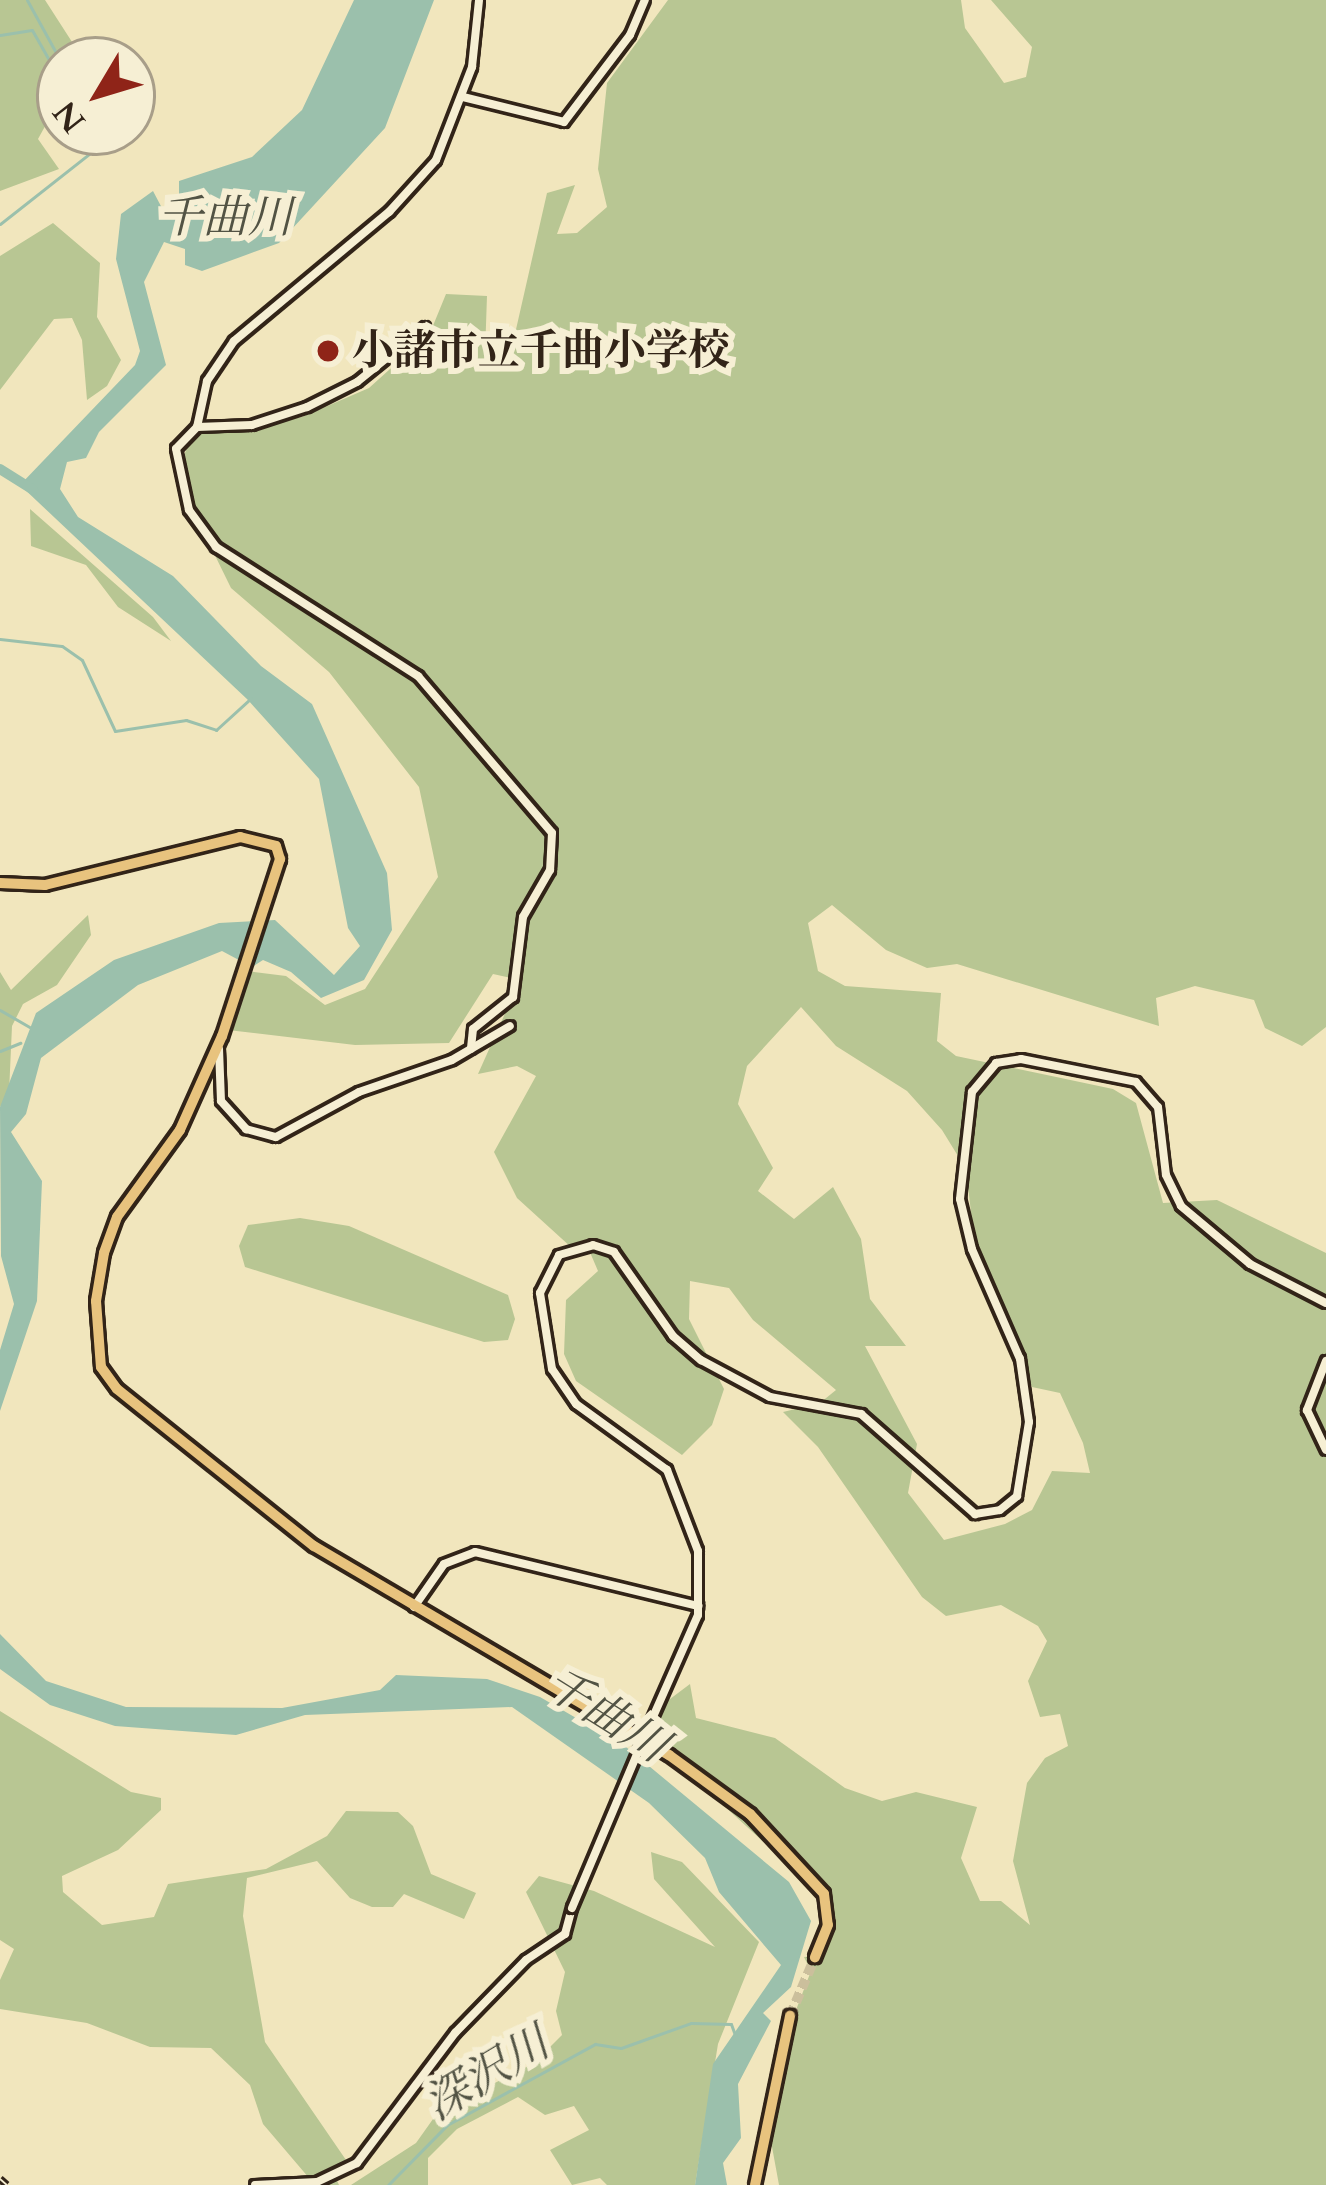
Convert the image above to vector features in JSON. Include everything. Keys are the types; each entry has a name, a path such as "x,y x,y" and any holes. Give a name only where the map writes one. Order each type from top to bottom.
{"main road":[{"path":"197,427 200,400 221,357 418,183 451,136 463,97 479,0"},
{"path":"463,97 564,122 630,35 645,0"},
{"path":"425,327 357,382 278,421 197,427 180,440 178,466 189,510 216,547 418,676 552,833 550,870 523,917 513,997 473,1029 471,1049"},
{"path":"0,883 45,885 260,836 279,851 270,894 222,1036 180,1130 117,1217 104,1253 97,1301 101,1367 117,1389 297,1534 413,1608 669,1755 750,1814 824,1894 828,1925 815,1957"},
{"path":"222,1036 221,1101 246,1129 276,1137 358,1092 471,1049 510,1025"},
{"path":"255,2185 317,2182 357,2163 505,1981 565,1934 699,1606 698,1552 675,1481 646,1447 576,1404 552,1370 541,1282 572,1248 603,1246 620,1257 673,1336 701,1360 770,1397 861,1414 975,1514 1000,1510 1017,1496 1030,1421 1020,1359 972,1249 960,1199 972,1092 995,1063 1021,1059 1136,1082 1158,1107 1166,1175 1180,1206 1250,1264 1326,1304"},
{"path":"1326,1361 1307,1410 1326,1450"},
{"path":"413,1608 444,1564 475,1552 699,1606"},
{"path":"755,2185 790,2016"}],"shaded area":[{"path":"0,0 45,0 68,36 36,36 36,156 50,156 59,169 0,191"},
{"path":"668,0 961,0 965,28 1004,83 1026,77 1032,47 991,0 1326,0 1326,1027 1302,1046 1265,1028 1254,1000 1195,986 1156,998 1159,1026 957,964 927,968 886,950 832,905 808,923 818,971 845,986 941,993 937,1041 956,1056 1113,1089 1136,1103 1163,1203 1217,1200 1326,1253 1326,2185 779,2185 770,2136 791,2023 811,1971 804,1957 817,1956 830,1903 648,1736 666,1702 690,1684 696,1718 775,1738 845,1788 882,1801 916,1792 977,1807 961,1858 980,1901 1001,1901 1030,1925 1013,1861 1027,1783 1045,1758 1068,1746 1060,1714 1040,1717 1028,1681 1047,1641 1038,1626 1001,1605 946,1616 922,1597 818,1447 783,1412 820,1403 836,1390 753,1320 729,1288 690,1281 689,1319 724,1389 712,1425 682,1455 576,1381 564,1354 566,1300 598,1271 589,1250 572,1248 517,1198 494,1152 536,1076 517,1066 478,1074 520,980 493,974 449,1043 355,1045 228,1030 247,971 286,976 325,1005 365,989 438,877 419,787 329,672 231,588 176,476 192,435 302,417 369,388 430,333 446,294 487,296 485,354 512,347 547,193 575,185 557,234 577,233 607,207 598,169 607,83","holes":["801,1007 836,1046 907,1091 942,1130 966,1169 975,1247 1032,1387 1060,1393 1083,1443 1090,1473 1052,1471 1032,1510 1005,1524 944,1540 908,1493 917,1444 865,1346 906,1346 870,1299 861,1239 833,1187 794,1219 758,1191 773,1168 738,1104 747,1066"]},
{"path":"53,223 100,263 97,317 121,360 107,386 87,400 82,340 72,318 54,319 0,390 0,256"},
{"path":"30,509 153,617 171,641 118,607 86,565 31,546"},
{"path":"88,915 91,935 57,985 23,1004 12,1026 9,1093 0,1107 0,972 11,990"},
{"path":"300,1218 349,1226 508,1295 515,1319 508,1340 484,1342 245,1267 239,1246 248,1225"},
{"path":"0,1711 131,1792 161,1798 161,1810 118,1850 62,1876 63,1892 102,1925 154,1917 168,1884 266,1869 327,1836 346,1811 398,1812 413,1826 431,1874 476,1893 464,1919 404,1894 393,1907 372,1907 350,1898 317,1861 247,1878 243,1916 265,2042 346,2160 333,2172 339,2185 315,2185 263,2124 250,2085 211,2048 150,2047 87,2023 0,2009 0,1980 14,1949 0,1940"},
{"path":"651,1852 682,1862 759,1942 718,2044 695,2185 607,2185 600,2178 572,2185 550,2150 589,2130 574,2106 545,2115 518,2097 457,2129 428,2158 428,2185 351,2185 416,2143 438,2112 534,2063 562,2035 556,2011 565,1972 526,1892 539,1876 594,1891 715,1947 654,1879"}],"water":[{"name":"千曲川","path":"354,0 434,0 385,128 279,243 202,271 185,265 185,249 164,242 144,282 166,365 99,432 86,458 67,462 60,489 78,517 173,576 261,666 312,704 387,873 392,930 364,980 321,998 291,972 263,960 252,967 222,951 138,985 41,1058 26,1114 11,1132 42,1181 37,1301 0,1411 0,1350 14,1304 1,1256 0,1107 36,1013 114,960 219,923 275,920 334,975 360,946 348,928 319,779 248,700 20,485 135,365 140,351 116,259 121,214 153,191 163,210 179,205 179,181 252,157 302,110"},
{"name":"千曲川","path":"0,1634 46,1681 126,1707 282,1708 380,1690 396,1675 487,1679 540,1697 626,1747 789,1882 811,1921 791,1987 763,2013 771,2021 738,2084 741,2138 723,2163 727,2185 695,2185 713,2064 781,1965 719,1892 705,1858 649,1803 512,1707 305,1715 236,1735 115,1726 50,1705 0,1669"}],"waterway":[{"path":"27,0 47,36"},
{"path":"0,35 32,30 36,37"},
{"path":"0,224 86,156"},
{"path":"0,469 33,490"},
{"path":"0,639 62,646 82,660 115,731 186,720 216,730 251,698"},
{"path":"0,1010 30,1027"},
{"path":"0,1051 20,1043"},
{"name":"深沢川","path":"388,2185 447,2125 595,2044 621,2048 691,2023 731,2024 736,2038"}],"tunnel":[{"path":"790,2016 815,1957"}],"railway":[{"path":"0,2179 7,2185"}],"place":[{"name":"小諸市立千曲小学校","path":"328,351"}]}
